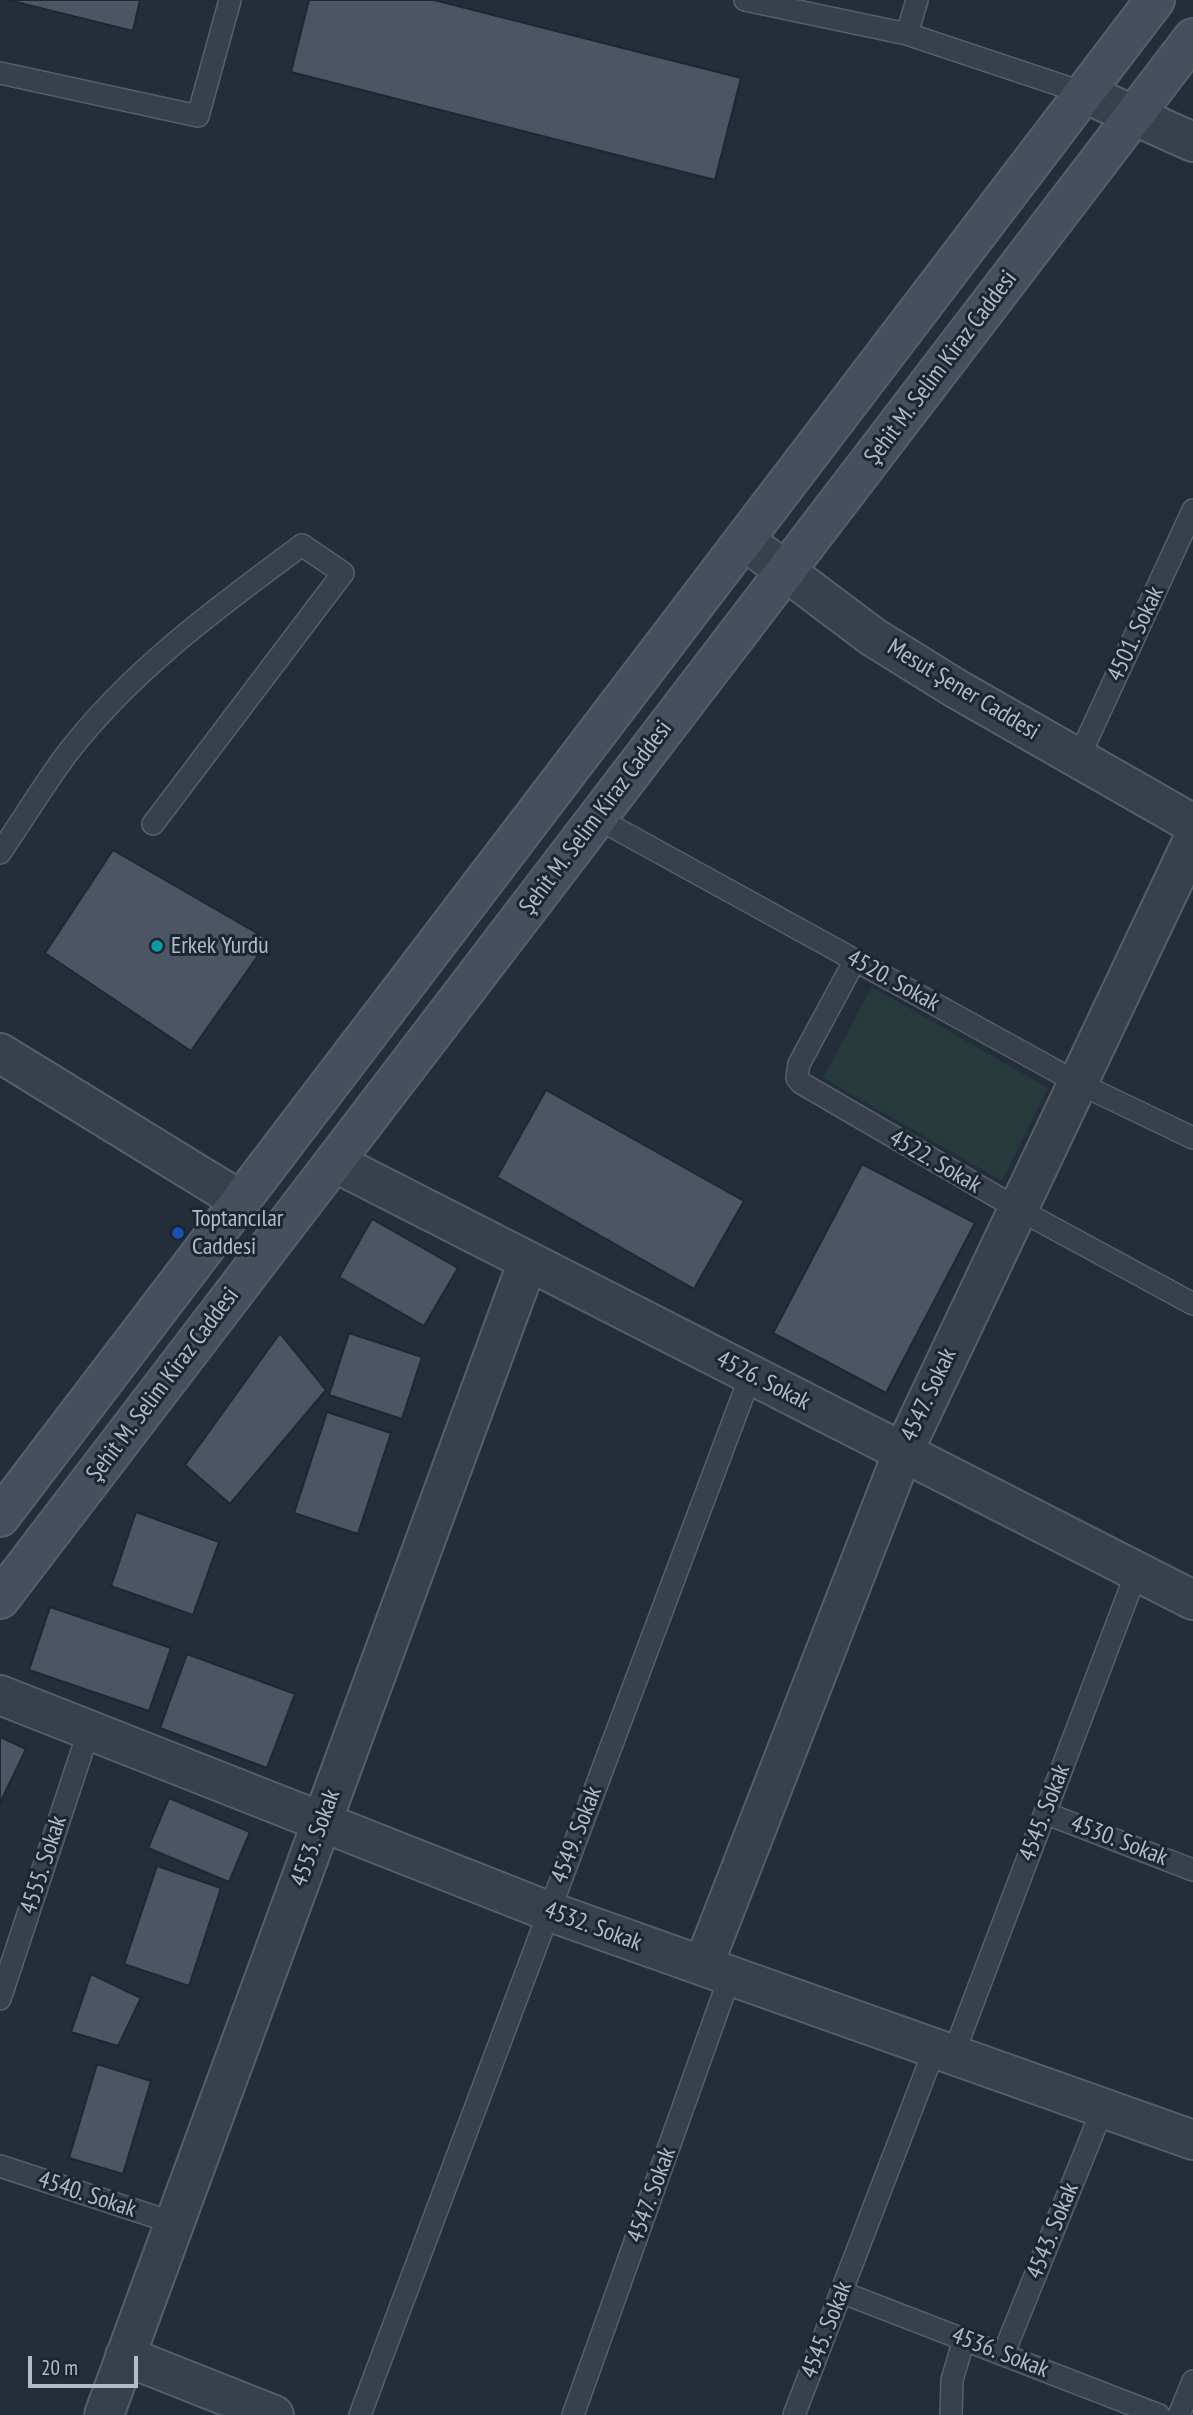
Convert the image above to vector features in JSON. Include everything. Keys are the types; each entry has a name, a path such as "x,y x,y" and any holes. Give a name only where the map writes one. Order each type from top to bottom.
{"street":[{"name":"Şehit M. Selim Kiraz Caddesi","path":"0,1517 1155,0"},
{"name":"Şehit M. Selim Kiraz Caddesi","path":"0,1598 1193,38"},
{"path":"1084,93 1193,142"},
{"name":"Mesut Şener Caddesi","path":"744,540 873,637 955,688 1193,824"},
{"name":"4547. Sokak","path":"717,1971 903,1452 1193,840"},
{"path":"0,1053 241,1201"},
{"name":"4526. Sokak","path":"334,1162 1193,1600"},
{"name":"4553. Sokak","path":"104,2415 528,1261"},
{"name":"4532. Sokak","path":"0,1695 548,1911 1193,2140"},
{"path":"125,2356 274,2415"}],"lane":[{"path":"0,73 198,116 229,0"},
{"path":"745,0 907,34 1084,93"},
{"path":"907,34 917,0"},
{"name":"4501. Sokak","path":"1078,759 1192,515"},
{"path":"0,853 67,755 128,687 208,615 302,545 343,573 153,824"},
{"name":"4520. Sokak","path":"597,818 1078,1083 1193,1138"},
{"name":"4522. Sokak","path":"855,960 799,1064 797,1078 807,1087 1018,1209 1193,1304"},
{"name":"4549. Sokak","path":"360,2415 751,1374"},
{"name":"4545. Sokak","path":"794,2415 841,2292 1045,1813 1137,1571"},
{"name":"4555. Sokak","path":"0,1999 89,1730"},
{"name":"4530. Sokak","path":"1045,1813 1193,1870"},
{"name":"4547. Sokak","path":"573,2415 717,1971"},
{"name":"4543. Sokak","path":"1003,2355 1102,2108"},
{"name":"4540. Sokak","path":"0,2166 174,2223"},
{"name":"4536. Sokak","path":"841,2292 1159,2415"},
{"path":"951,2415 952,2380 964,2339"},
{"path":"1180,2415 1193,2381"}],"green space":[{"path":"872,987 1048,1088 1002,1181 823,1078"}],"building":[{"path":"8,0 140,0 133,31"},
{"path":"309,0 434,0 741,78 715,180 291,72"},
{"name":"Erkek Yurdu","path":"113,850 269,940 191,1051 45,953"},
{"path":"546,1090 744,1201 694,1289 497,1177"},
{"path":"862,1164 975,1223 886,1393 773,1333"},
{"path":"372,1219 458,1268 424,1326 339,1277"},
{"path":"280,1333 326,1390 230,1504 185,1465"},
{"path":"349,1333 422,1357 402,1419 329,1395"},
{"path":"327,1412 391,1433 358,1534 294,1513"},
{"path":"136,1512 219,1542 193,1615 111,1586"},
{"path":"50,1607 171,1648 149,1711 29,1670"},
{"path":"187,1654 295,1694 267,1768 160,1728"},
{"path":"0,1737 26,1749 0,1803"},
{"path":"169,1798 250,1832 229,1882 148,1848"},
{"path":"157,1866 221,1888 189,1986 124,1964"},
{"path":"91,1974 141,1998 118,2046 71,2032"},
{"path":"97,2064 151,2081 123,2174 69,2158"}],"place":[{"name":"Erkek Yurdu","path":"157,946"},
{"name":"Toptancılar Caddesi","path":"178,1233"}]}
